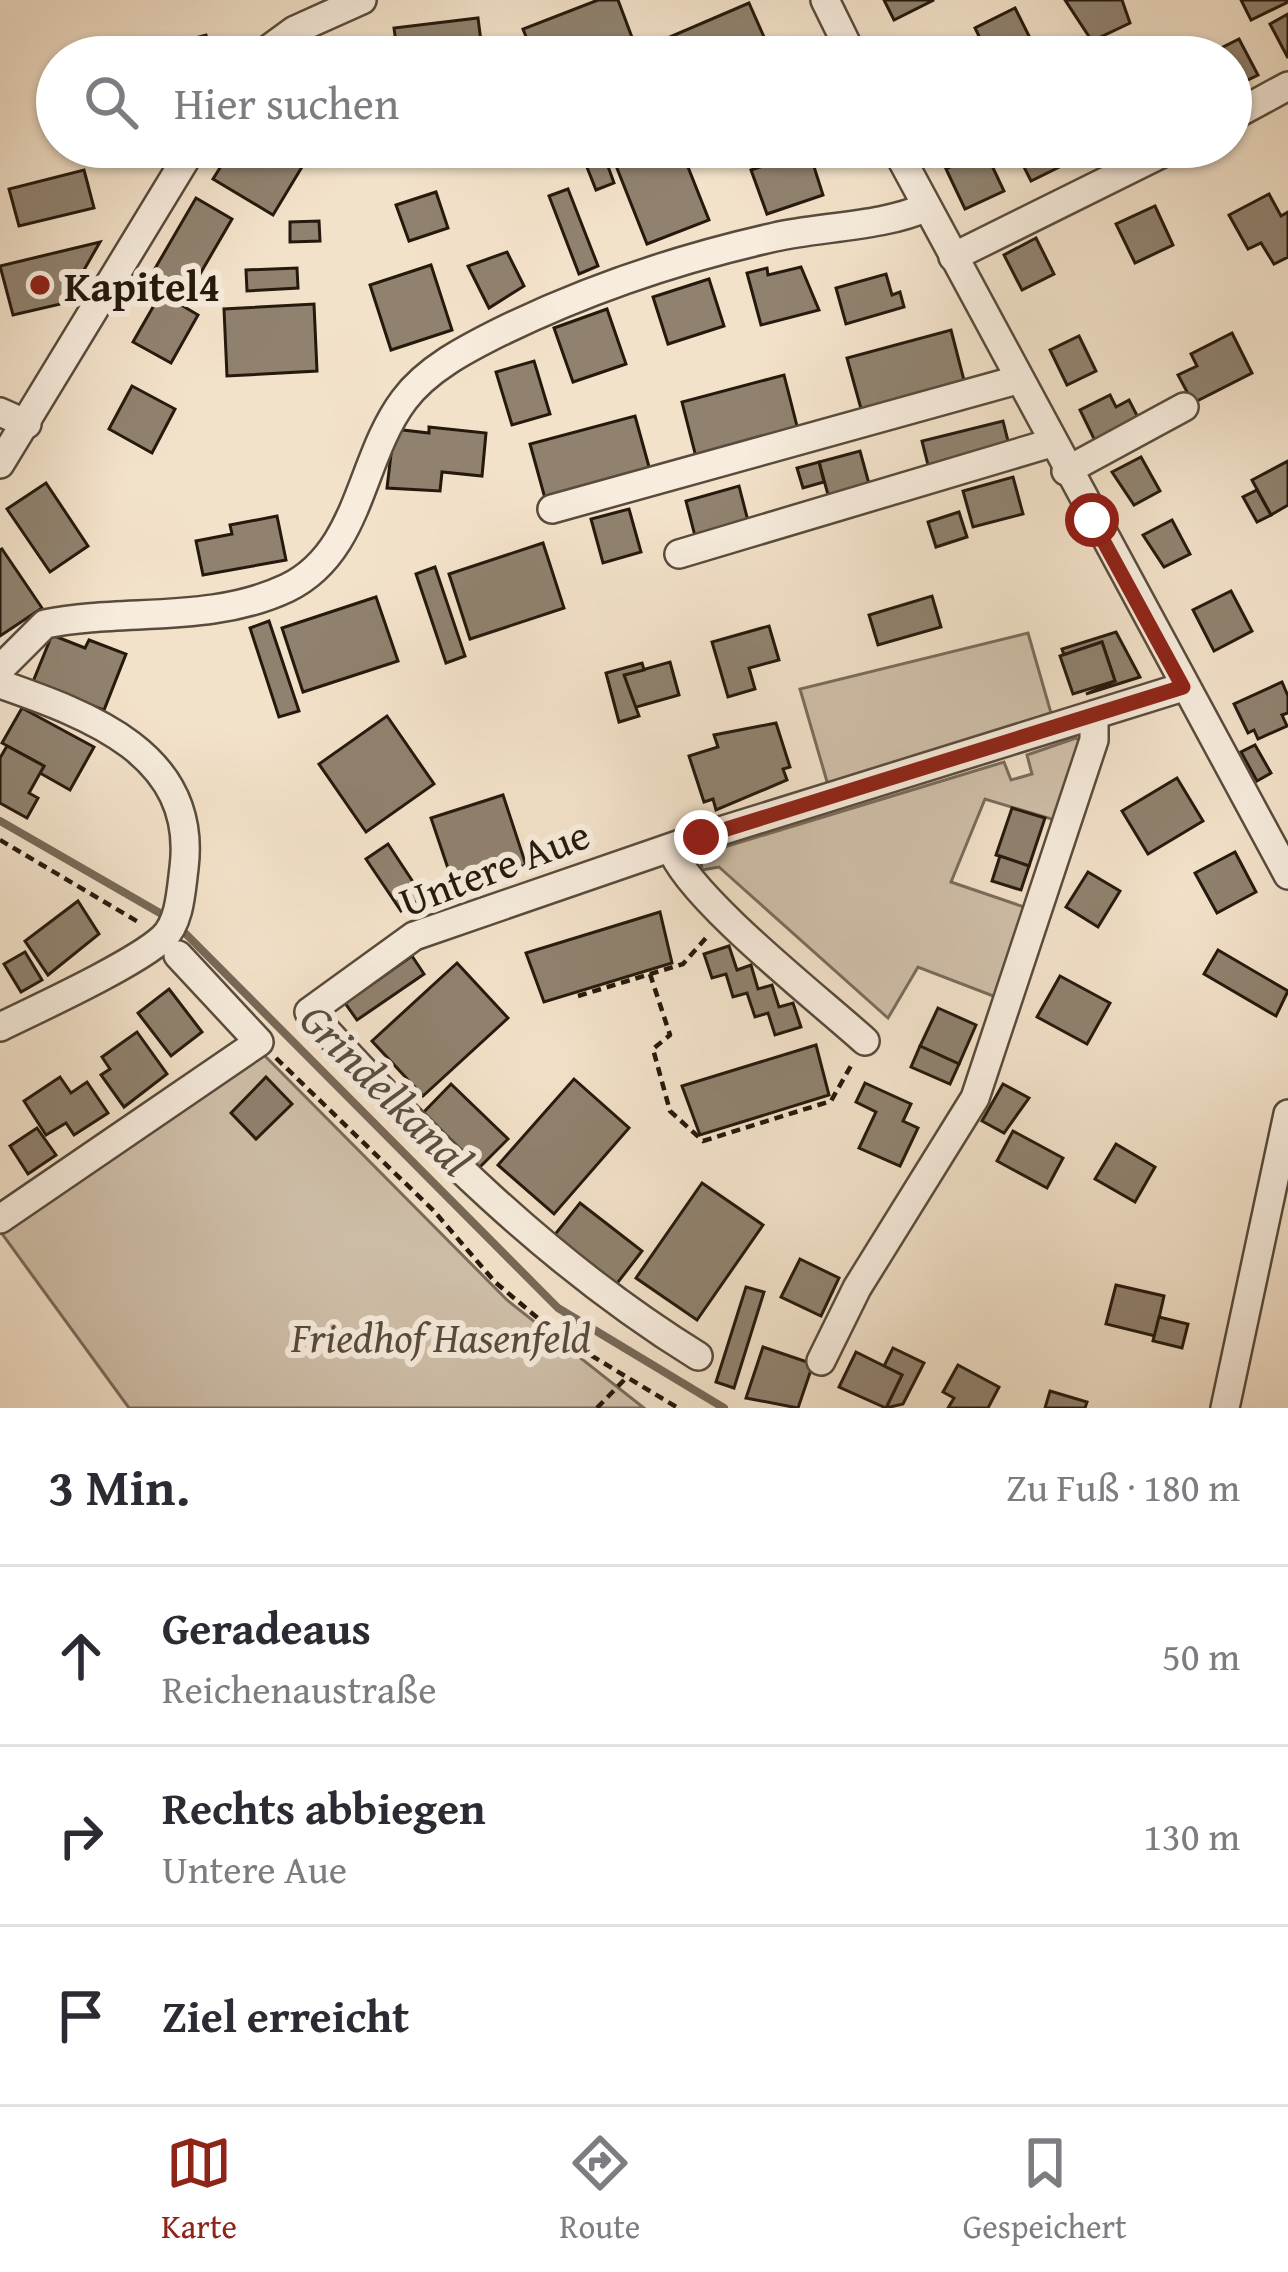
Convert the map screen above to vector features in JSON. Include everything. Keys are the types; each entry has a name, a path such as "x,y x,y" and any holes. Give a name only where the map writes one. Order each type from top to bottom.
{"street":[{"path":"287,36 362,0"},
{"path":"825,0 843,36"},
{"path":"1252,106 1288,86"},
{"path":"0,464 181,168"},
{"path":"906,168 1183,687 1276,830 1288,875"},
{"path":"953,256 1132,168"},
{"path":"0,1219 259,1042 172,933 186,832 158,771 118,734 1,667 45,624 186,613 258,598 313,572 350,521 384,429 407,395 429,374 500,333 675,264 752,242 926,207"},
{"path":"552,509 1017,380"},
{"path":"1066,472 1184,407"},
{"path":"0,412 27,424"},
{"path":"679,554 1051,443"},
{"name":"Untere Aue","path":"698,1356 631,1315 473,1184 309,1012 414,936 671,848 1183,687"},
{"path":"821,1361 857,1288 975,1098 1094,740 1094,715"},
{"path":"671,848 677,865 710,898 865,1041"},
{"path":"0,1027 172,933"},
{"path":"1225,1408 1288,1114"}],"path":[{"path":"0,840 172,933"},
{"path":"578,996 683,964 719,924"},
{"path":"650,974 670,1036 653,1049 670,1111 704,1141 831,1101 865,1041"},
{"path":"259,1042 434,1211 496,1282 559,1336 678,1408"},
{"path":"597,1408 626,1378"}],"green space":[{"path":"1028,633 1051,713 828,785 800,689"},
{"path":"1076,738 1083,743 1058,821 985,799 951,882 1030,909 1001,999 918,967 888,1018 719,867 702,870 701,861 708,852 1004,762 1011,780 1032,774 1027,755"},
{"name":"Friedhof Hasenfeld","path":"264,1055 507,1300 644,1408 129,1408 0,1231"}],"building":[{"path":"598,0 618,0 632,36 526,36 523,29"},
{"path":"884,0 934,0 894,20"},
{"path":"1065,0 1122,0 1130,23 1103,36 1089,36"},
{"path":"1241,0 1288,0 1288,2 1251,20"},
{"path":"749,3 764,36 672,36"},
{"path":"1015,8 1029,36 979,36 975,28"},
{"path":"1288,14 1288,58 1270,24"},
{"path":"478,18 480,36 395,36 394,28"},
{"path":"220,168 301,168 273,215 213,179"},
{"path":"587,168 609,168 614,183 596,190"},
{"path":"617,168 688,168 709,220 647,244"},
{"path":"814,168 823,195 767,214 751,170"},
{"path":"993,168 1004,191 965,209 946,169"},
{"path":"1024,168 1057,168 1031,181"},
{"path":"84,170 94,208 19,226 9,189"},
{"path":"568,189 598,266 579,274 549,196"},
{"path":"436,192 448,228 409,241 396,205"},
{"path":"1269,194 1281,216 1288,212 1288,257 1274,264 1261,243 1248,249 1229,215"},
{"path":"196,198 232,219 182,305 146,284"},
{"path":"1155,206 1173,245 1135,263 1116,224"},
{"path":"319,221 320,241 290,242 290,222"},
{"path":"1036,238 1054,274 1022,290 1004,255"},
{"name":"Kapitel4","path":"100,242 65,303 13,315 0,266"},
{"path":"507,252 524,286 489,308 468,266"},
{"path":"431,265 452,330 391,350 370,285"},
{"path":"801,267 819,310 761,325 747,273 767,268 768,275"},
{"path":"297,268 298,288 247,291 246,270"},
{"path":"886,274 892,295 900,292 904,307 846,324 836,288"},
{"path":"709,279 724,326 668,344 653,297"},
{"path":"161,293 198,315 171,363 133,342"},
{"path":"314,304 317,371 227,376 224,309"},
{"path":"607,309 626,364 573,382 554,328"},
{"path":"951,330 966,388 863,416 847,358"},
{"path":"1232,333 1252,373 1193,403 1178,375 1197,366 1191,354"},
{"path":"1079,336 1096,371 1067,385 1050,350"},
{"path":"534,361 550,414 512,425 496,372"},
{"path":"784,375 799,434 697,461 682,402"},
{"path":"132,386 175,409 152,453 109,429"},
{"path":"1110,395 1116,407 1129,400 1142,425 1098,447 1080,410"},
{"path":"635,416 651,474 546,502 530,444"},
{"path":"1003,421 1009,445 928,465 922,441"},
{"path":"429,427 486,433 482,476 442,472 440,491 387,488 394,429 429,433"},
{"path":"860,451 871,491 830,502 819,462"},
{"path":"1141,457 1160,491 1134,505 1112,472"},
{"path":"1288,461 1288,505 1271,515 1252,480"},
{"path":"819,462 824,482 803,488 797,468"},
{"path":"1013,477 1023,514 973,527 963,491"},
{"path":"46,483 88,546 50,572 7,509"},
{"path":"739,486 748,521 695,536 686,501"},
{"path":"1257,490 1271,515 1257,522 1243,497"},
{"path":"629,509 641,552 603,563 591,519"},
{"path":"959,512 967,537 936,547 928,522"},
{"path":"277,516 286,560 203,575 196,541 232,534 230,525"},
{"path":"1172,520 1190,554 1164,567 1143,535"},
{"path":"543,543 564,608 470,639 449,574"},
{"path":"0,550 42,608 0,636"},
{"path":"435,567 465,656 446,663 416,574"},
{"path":"1231,591 1252,631 1214,651 1193,610"},
{"path":"932,596 941,627 878,645 869,615"},
{"path":"376,597 398,661 303,692 282,628"},
{"path":"269,621 299,711 279,717 250,628"},
{"path":"769,626 779,660 749,668 755,689 728,697 712,642"},
{"path":"1116,632 1140,677 1086,694 1115,681 1102,642 1064,655 1062,649"},
{"path":"52,635 85,648 89,640 126,654 104,710 32,684"},
{"path":"1102,642 1115,681 1073,694 1060,656"},
{"path":"670,662 679,695 633,708 624,675"},
{"path":"642,663 644,670 624,675 639,716 619,722 606,673"},
{"path":"1282,682 1288,696 1288,713 1282,715 1287,726 1258,739 1254,730 1248,733 1234,704"},
{"path":"22,708 94,747 70,790 40,773 44,766 2,743"},
{"path":"387,716 434,784 366,832 319,764"},
{"path":"776,723 790,767 783,769 787,780 716,810 713,799 704,802 689,756 718,747 714,735"},
{"path":"1255,745 1271,773 1257,781 1241,752"},
{"path":"7,746 44,766 29,793 38,798 27,818 0,803 0,758"},
{"path":"1177,778 1203,821 1148,854 1122,811"},
{"path":"503,795 526,865 455,889 431,818"},
{"path":"1012,808 1045,818 1029,866 996,855"},
{"path":"388,844 423,897 401,911 366,859"},
{"path":"1235,852 1256,892 1217,913 1195,873"},
{"path":"1000,856 1029,866 1021,890 992,881"},
{"path":"1088,872 1120,891 1098,927 1066,907"},
{"path":"78,901 99,934 48,975 25,941"},
{"path":"660,912 672,963 544,1002 526,953"},
{"path":"729,946 737,970 751,965 758,989 772,985 779,1007 793,1003 801,1027 775,1035 768,1013 755,1017 747,993 733,997 726,974 712,978 704,954"},
{"path":"1218,950 1288,991 1276,1016 1204,974"},
{"path":"25,952 42,980 21,992 4,964"},
{"path":"412,956 424,974 357,1020 345,1003"},
{"path":"457,963 508,1018 423,1096 372,1041"},
{"path":"1060,976 1110,1003 1087,1044 1037,1017"},
{"path":"169,989 202,1032 171,1056 138,1013"},
{"path":"938,1008 976,1025 959,1064 920,1046"},
{"path":"137,1032 167,1074 124,1107 101,1075 110,1069 102,1057"},
{"path":"816,1045 829,1095 700,1135 682,1086"},
{"path":"920,1046 959,1064 950,1084 911,1067"},
{"path":"60,1077 71,1093 87,1082 108,1113 74,1135 66,1123 46,1135 24,1101"},
{"path":"266,1077 292,1104 256,1139 231,1113"},
{"path":"574,1079 629,1128 554,1214 498,1165"},
{"path":"865,1083 911,1104 903,1121 918,1128 900,1166 859,1148 876,1112 856,1102"},
{"path":"451,1084 508,1139 476,1171 420,1116"},
{"path":"1003,1084 1029,1098 1004,1133 982,1121"},
{"path":"37,1128 56,1155 28,1174 10,1146"},
{"path":"1013,1131 1063,1158 1047,1188 997,1161"},
{"path":"1116,1144 1155,1167 1135,1202 1095,1179"},
{"path":"702,1183 763,1225 697,1320 636,1278"},
{"path":"580,1203 642,1251 615,1286 553,1237"},
{"path":"800,1259 839,1278 821,1316 781,1297"},
{"path":"1116,1285 1164,1296 1155,1336 1106,1324"},
{"path":"746,1287 764,1292 734,1388 716,1382"},
{"path":"1159,1317 1188,1324 1182,1348 1153,1341"},
{"path":"763,1347 813,1364 798,1408 746,1398"},
{"path":"893,1348 924,1363 903,1404 886,1408 902,1375 884,1366"},
{"path":"856,1352 902,1375 886,1408 839,1387"},
{"path":"958,1365 999,1387 988,1408 948,1408 954,1398 943,1392"},
{"path":"1050,1391 1087,1402 1085,1408 1045,1408"}],"waterway":[{"name":"Grindelkanal","path":"0,821 172,920 558,1308 724,1408"}],"place":[{"name":"Kapitel4","path":"40,285"}],"route":[{"path":"701,837 1183,687 1092,520"}]}
